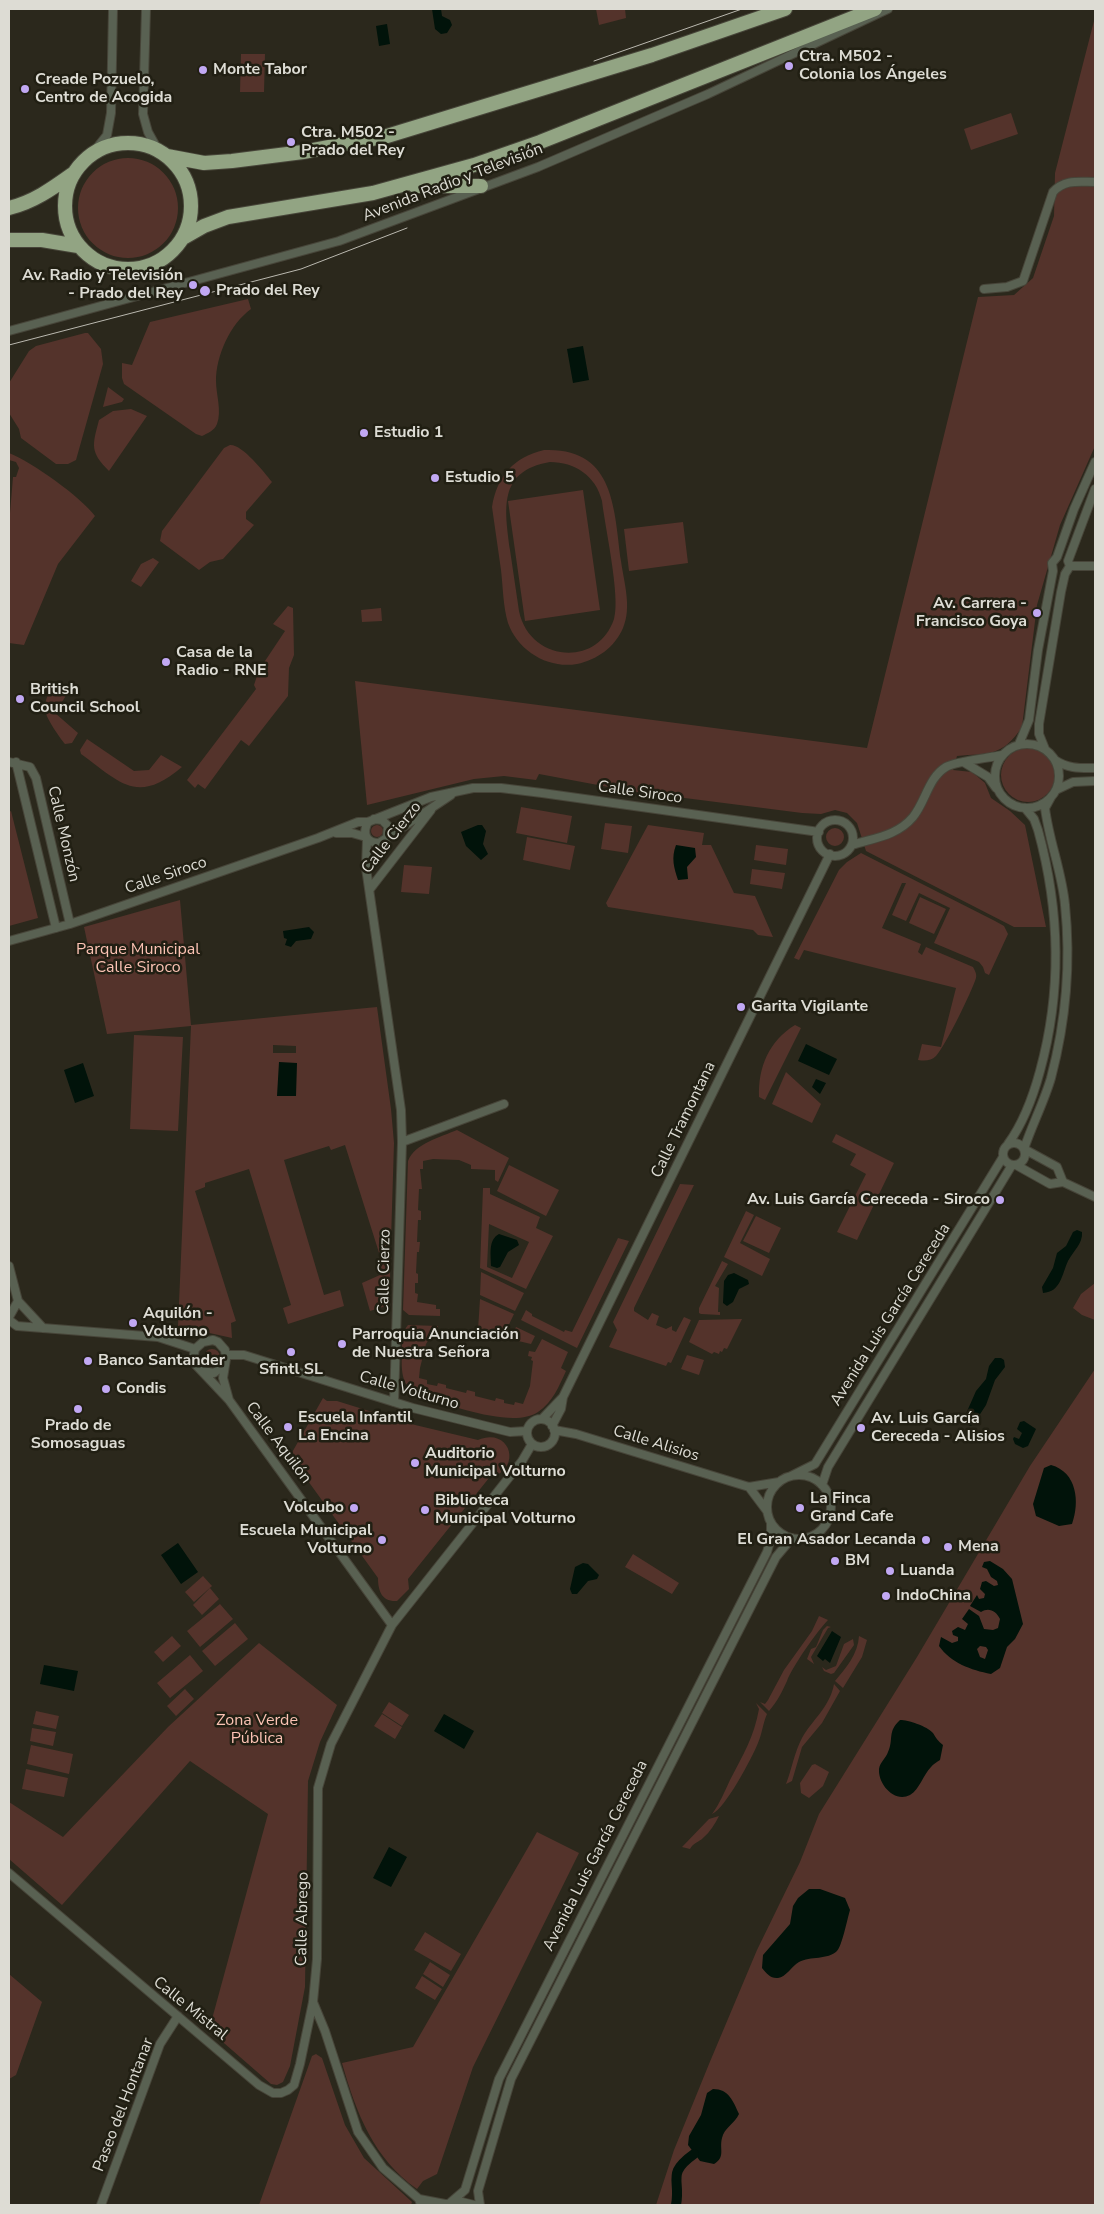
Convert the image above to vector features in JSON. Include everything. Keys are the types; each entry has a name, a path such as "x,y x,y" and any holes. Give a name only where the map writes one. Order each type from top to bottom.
{"highway":[{"path":"9,208 26,203 48,192 74,172 91,155 101,149 126,143 137,143 162,153 204,163 303,152 387,136 652,56 785,9"},
{"path":"183,238 204,226 228,217 330,201 404,185 474,165 540,142 874,9"},
{"path":"74,172 67,188 65,204 68,226 78,246 95,260 110,267 126,270 154,264 170,254 183,238 190,218 190,194 184,176 162,153"},
{"path":"404,185 436,188 480,186"},
{"path":"9,240 42,240 78,246"}],"street":[{"path":"91,155 107,135 112,113 113,9"},
{"path":"146,9 143,114 148,132 162,153"},
{"name":"Avenida Radio y Televisión","path":"9,331 339,241 480,186 538,167 708,94 888,9"},
{"path":"984,289 1008,288 1024,281 1053,192 1059,186 1066,182 1095,182"},
{"path":"1019,744 1029,720 1038,650 1053,571 1052,563 1057,557 1074,509 1095,462"},
{"path":"1045,749 1039,724 1050,651 1065,574 1095,489"},
{"path":"1057,557 1062,557 1069,563 1095,566"},
{"path":"1053,571 1056,574 1065,574"},
{"path":"871,839 851,829 842,821 836,820 825,823 819,832 818,838 821,848 830,854 845,852 852,845 871,839 882,838 897,831 913,817 935,775 948,766 1002,755 1019,744 1028,743 1045,749 1062,765 1074,768 1095,768"},
{"path":"999,791 995,773 1002,755"},
{"path":"1014,1165 1023,1160 1024,1148 1051,1078 1062,1025 1067,984 1069,959 1065,903 1045,808 1056,790 1059,780 1056,760"},
{"name":"Calle Monzón","path":"12,762 30,767 36,778 70,924"},
{"name":"Calle Monzón","path":"12,762 56,928"},
{"path":"965,763 988,777 1008,801 1025,808 1034,819 1053,903 1056,982 1052,1019 1034,1093 1017,1132 1004,1150 1003,1157 1050,1184 1063,1182 1095,1197"},
{"path":"1056,790 1073,782 1095,781"},
{"name":"Calle Siroco","path":"9,941 70,924 358,822 371,821 431,798 472,788 509,789 819,832"},
{"name":"Calle Siroco","path":"387,838 457,791"},
{"path":"1025,808 1043,804 1051,798"},
{"name":"Calle Cierzo","path":"370,889 436,804"},
{"path":"382,820 388,826 387,838 376,844 366,838 365,829 371,821 382,820"},
{"path":"851,829 852,845"},
{"name":"Calle Siroco","path":"330,833 352,833 366,838"},
{"name":"Calle Cierzo","path":"366,838 366,868 400,1110 402,1142 394,1402"},
{"name":"Calle Tramontana","path":"553,1428 564,1397 830,854"},
{"path":"402,1142 504,1104"},
{"path":"1008,1144 1019,1143 1024,1148 1057,1167 1063,1182"},
{"name":"Avenida Luis García Cereceda","path":"791,1476 815,1464 1003,1157"},
{"name":"Avenida Luis García Cereceda","path":"822,1485 828,1467 1014,1165"},
{"path":"9,1266 12,1291 18,1301 43,1328"},
{"path":"18,1301 9,1319 17,1326 158,1337 195,1349"},
{"path":"213,1340 222,1345 226,1359 223,1367 214,1373 203,1372 196,1364 195,1349 202,1342 213,1340"},
{"name":"Calle Volturno","path":"226,1359 244,1355 394,1402 510,1432 527,1431"},
{"name":"Calle Aquilón","path":"226,1359 223,1378 229,1400"},
{"name":"Calle Aquilón","path":"203,1372 229,1400 392,1625"},
{"name":"Calle Tramontana","path":"542,1420 564,1397"},
{"path":"542,1420 548,1421 553,1428 553,1439 548,1445 540,1447 532,1444 529,1440 527,1431 531,1423 542,1420"},
{"name":"Calle Alisios","path":"553,1428 750,1487 780,1482"},
{"name":"Calle Abrego","path":"474,2205 464,2201 446,2204 420,2202 383,2168 358,2132 325,2031 313,2002 318,1910 317,1815 320,1775 326,1754 344,1714 392,1625 522,1462 532,1444"},
{"path":"750,1487 780,1533 792,1538 812,1536 826,1523 830,1503 822,1485 805,1476 791,1476 780,1482 768,1498 767,1511"},
{"name":"Avenida Luis García Cereceda","path":"446,2204 465,2190 499,2079 767,1552 772,1538 772,1523"},
{"name":"Avenida Luis García Cereceda","path":"480,2205 478,2191 511,2079 776,1557 792,1538"},
{"name":"Calle Mistral","path":"9,1872 265,2090 273,2093 282,2093 294,2085 313,2002"},
{"name":"Paseo del Hontanar","path":"101,2205 160,2044 178,2016"}],"green space":[{"path":"596,9 625,9 626,18 599,25"},
{"path":"1095,17 1095,446 1060,525 1037,605 1022,727 1015,737 1001,749 994,752 957,756 953,770 972,772 985,783 991,798 1010,811 1025,825 1046,927 1014,927 866,851 857,823 847,813 835,810 821,814 802,813 630,791 539,774 536,780 504,776 474,779 367,805 355,681 867,748 978,297 1014,295 1033,278 1054,216 1055,173"},
{"path":"241,54 265,54 264,92 240,92"},
{"path":"1011,113 1018,134 971,150 964,129"},
{"path":"128,158 147,161 164,172 175,189 178,208 175,227 164,244 147,255 128,258 109,255 92,244 81,227 78,208 81,189 92,172 109,161"},
{"path":"248,299 251,309 243,315 231,332 219,361 216,381 219,408 218,419 216,426 211,432 202,436 196,434 124,384 122,363 132,365 150,322"},
{"path":"88,333 101,349 103,364 76,460 68,464 56,464 21,438 19,429 9,413 9,383 29,351 36,346"},
{"path":"108,387 124,399 122,402 103,407"},
{"path":"131,409 147,416 109,471 98,459 94,448 99,420 113,411"},
{"path":"230,445 235,446 246,454 272,482 246,512 246,519 254,525 223,559 210,562 199,570 160,541 162,531 224,448"},
{"path":"544,450 567,452 585,459 598,470 606,485 616,521 627,603 626,620 620,635 610,647 598,656 577,664 555,664 535,656 519,642 506,617 492,507 494,496 503,477 516,463 533,453","holes":["550,462 559,463 583,472 595,484 599,492 616,595 614,619 605,635 593,646 579,652 549,649 536,640 525,628 519,611 508,535 506,507 508,494 513,483 521,474 533,467"]},
{"path":"9,453 30,464 55,481 79,499 95,516 58,564 24,645 9,643 9,525 13,477 16,477 19,468 16,462 9,460"},
{"path":"583,490 600,610 525,621 508,501"},
{"path":"683,522 688,563 629,571 624,529"},
{"path":"153,558 159,562 141,587 131,581 141,564"},
{"path":"288,606 293,608 294,655 289,668 288,696 249,746 241,740 205,789 198,784 195,788 187,780 256,689 254,685 259,670 285,631 273,624"},
{"path":"381,608 382,621 362,622 361,610"},
{"path":"52,685 67,694 55,713 78,733 72,743 65,744 45,712 47,696"},
{"path":"87,739 134,771 149,770 161,755 182,767 166,779 153,785 130,786 107,774 81,754 80,750"},
{"path":"1023,748 1033,748 1043,752 1051,760 1055,775 1051,790 1043,798 1033,802 1023,802 1013,798 1005,790 1001,780 1001,770 1005,760 1013,752"},
{"path":"521,807 572,816 567,843 516,833"},
{"path":"11,811 38,918 9,926 9,812"},
{"path":"605,823 632,826 628,853 601,849"},
{"path":"375,825 379,825 383,831 379,837 375,837 371,833 371,829"},
{"path":"648,825 704,833 702,845 711,845 734,893 755,896 773,937 758,935 753,930 608,907 606,903"},
{"path":"835,828 841,831 844,837 841,843 835,846 829,843 826,837 829,831"},
{"path":"527,837 575,846 570,870 523,860"},
{"path":"756,845 788,849 786,865 754,860"},
{"path":"861,853 995,921 1004,926 1008,934 989,975 985,973 979,962 934,943 950,908 919,893 906,921 892,915 906,883 902,883 882,928 921,944 918,952 922,955 926,947 973,967 976,972 976,978 952,1031 940,1051 930,1060 918,1060 922,1044 941,1047 956,988 804,950 799,960 794,958 839,870"},
{"path":"404,865 432,867 429,894 401,892"},
{"path":"752,869 785,873 782,889 750,884"},
{"path":"920,897 946,909 934,934 909,923"},
{"name":"Parque Municipal Calle Siroco","path":"180,900 191,1025 377,1007 394,1143 389,1305 370,1311 362,1283 380,1275 381,1259 345,1145 331,1150 329,1146 284,1160 324,1295 340,1290 344,1306 288,1324 283,1308 291,1305 249,1169 205,1183 205,1187 195,1191 236,1321 231,1323 232,1338 178,1326 191,1026 107,1034 84,927","holes":["273,1045 296,1046 296,1053 273,1053"]},
{"path":"795,1025 801,1028 765,1100 759,1097 763,1065 778,1039"},
{"path":"134,1035 183,1037 178,1131 130,1129"},
{"path":"786,1072 821,1104 812,1123 772,1104"},
{"path":"457,1130 509,1158 498,1182 495,1180 495,1170 471,1169 471,1165 459,1160 433,1159 423,1161 423,1169 420,1169 422,1189 419,1189 418,1210 421,1211 421,1220 418,1220 417,1242 420,1242 419,1252 417,1252 416,1273 418,1274 418,1283 415,1283 415,1293 418,1294 417,1302 436,1305 436,1309 440,1309 440,1316 409,1315 403,1310 408,1161 411,1155 422,1145"},
{"path":"836,1134 894,1163 857,1240 837,1232 866,1174 850,1165 856,1154 832,1142"},
{"path":"509,1165 559,1190 546,1216 497,1191"},
{"path":"680,1184 694,1185 634,1308 634,1311 648,1320 652,1313 659,1316 656,1325 666,1329 672,1326 672,1330 676,1332 684,1317 691,1320 671,1363 668,1362 666,1366 609,1347 617,1330 613,1322"},
{"path":"483,1188 490,1188 490,1194 540,1217 536,1228 553,1236 526,1289 480,1268","holes":["489,1224 529,1242 512,1278 487,1267"]},
{"path":"746,1211 754,1215 740,1243 770,1259 762,1276 724,1257"},
{"path":"756,1216 781,1228 769,1253 743,1241"},
{"path":"618,1238 629,1241 577,1348 521,1320 526,1310 532,1316 564,1332 565,1330 572,1332"},
{"path":"722,1261 728,1264 715,1286 719,1288 718,1312 720,1312 720,1315 701,1314 699,1313 699,1308"},
{"path":"481,1272 524,1293 515,1311 480,1295"},
{"path":"1095,1283 1095,1320 1082,1315 1073,1308 1081,1294"},
{"path":"480,1299 514,1314 503,1337 478,1330"},
{"path":"742,1319 727,1349 724,1348 719,1354 714,1352 712,1354 689,1342 699,1320"},
{"path":"408,1325 438,1326 437,1334 433,1333 426,1344 420,1368 419,1378 427,1380 427,1384 437,1386 438,1383 446,1385 446,1388 466,1393 467,1390 475,1392 475,1396 495,1401 496,1398 504,1400 504,1403 514,1405 515,1402 523,1404 530,1386 533,1361 531,1360 532,1357 528,1356 529,1351 535,1352 542,1339 568,1352 561,1368 566,1371 548,1403 538,1412 527,1417 498,1417 423,1398 410,1390 402,1373 402,1337"},
{"path":"516,1327 535,1336 531,1344 510,1339"},
{"path":"209,1349 215,1349 220,1354 218,1363 209,1365 204,1360 204,1354"},
{"path":"687,1355 704,1360 699,1375 681,1369"},
{"path":"1095,1369 1095,2205 656,2205 674,2150 709,2064 757,1950 800,1862 819,1814 917,1657 1030,1466"},
{"path":"323,1398 327,1401 337,1401 411,1424 478,1440 489,1437 498,1439 505,1443 509,1450 507,1466 500,1473 489,1478 408,1579 409,1589 397,1601 384,1598 380,1591 378,1578 290,1456"},
{"path":"633,1554 679,1583 672,1594 625,1567"},
{"path":"203,1576 212,1586 194,1602 185,1592"},
{"path":"210,1588 219,1599 202,1615 193,1605"},
{"path":"220,1604 233,1619 200,1647 187,1631"},
{"path":"819,1616 828,1620 800,1658 779,1697 769,1711 760,1702 765,1704 768,1700 784,1670 812,1631"},
{"path":"235,1623 248,1639 215,1666 202,1651"},
{"path":"827,1626 831,1627 828,1628 811,1657 814,1664 807,1659 811,1649 816,1647 823,1630"},
{"path":"172,1636 181,1646 163,1662 154,1652"},
{"path":"859,1636 867,1640 862,1657 843,1688 835,1681 854,1655"},
{"path":"853,1639 854,1645 834,1673 831,1674 824,1671 822,1667 826,1670 836,1666 844,1644"},
{"name":"Zona Verde Pública","path":"259,1643 337,1705 320,1742 308,1781 305,1987 290,2066 283,2082 277,2085 271,2084 209,2030 268,1814 190,1761 62,1905 9,1859 9,1802 63,1837 168,1727"},
{"path":"190,1655 203,1671 170,1698 157,1683"},
{"path":"834,1684 840,1691 822,1723 802,1747 792,1781 786,1784 799,1744 806,1731 829,1700"},
{"path":"185,1689 194,1699 176,1716 167,1706"},
{"path":"389,1702 409,1715 402,1726 382,1713"},
{"path":"756,1703 767,1714 758,1743 731,1793 724,1803 712,1814 722,1798 751,1737 759,1709"},
{"path":"36,1711 59,1716 56,1729 33,1724"},
{"path":"382,1714 402,1727 395,1739 374,1726"},
{"path":"32,1728 56,1732 53,1746 30,1741"},
{"path":"31,1745 73,1754 69,1774 27,1764"},
{"path":"815,1764 829,1772 823,1786 809,1798 801,1793 800,1783 812,1765"},
{"path":"26,1769 68,1778 64,1797 22,1789"},
{"path":"719,1816 708,1833 690,1849 682,1847 709,1819"},
{"path":"537,1832 579,1853 473,2067 437,2174 423,2181 417,2189 389,2164 369,2134 354,2100 342,2063 413,2047"},
{"path":"425,1932 461,1954 451,1971 414,1950"},
{"path":"430,1962 450,1975 443,1987 423,1974"},
{"path":"9,1974 42,2002 16,2075 9,2079"},
{"path":"422,1976 442,1989 435,2000 415,1988"},
{"path":"316,2054 322,2058 345,2125 364,2158 412,2202 411,2205 259,2205 312,2056"}],"shaded area":[{"path":"432,9 441,9 442,16 450,20 452,25 447,33 441,34 435,29"},
{"path":"387,24 390,44 379,46 376,26"},
{"path":"583,346 589,380 573,383 567,349"},
{"path":"482,825 486,831 483,844 488,854 481,860 466,846 461,832"},
{"path":"676,845 695,848 696,857 687,867 688,879 678,880 673,859"},
{"path":"309,927 314,932 311,939 296,941 291,947 285,945 287,939 284,938 283,931"},
{"path":"806,1044 837,1059 829,1075 798,1061"},
{"path":"279,1062 297,1063 296,1096 277,1096"},
{"path":"83,1063 94,1096 75,1103 64,1070"},
{"path":"816,1079 826,1083 820,1094 812,1087"},
{"path":"1077,1230 1082,1232 1081,1240 1068,1261 1060,1282 1054,1289 1043,1293 1042,1287 1053,1268 1057,1253 1066,1246 1073,1232"},
{"path":"499,1234 517,1240 519,1245 508,1252 500,1267 497,1268 491,1266 491,1248 493,1240"},
{"path":"734,1273 748,1280 749,1284 739,1289 733,1302 727,1306 723,1303 724,1281 728,1275"},
{"path":"995,1358 1004,1360 1005,1367 995,1380 986,1405 973,1425 970,1426 965,1422 965,1416 976,1391 986,1379 989,1366"},
{"path":"1024,1421 1036,1429 1028,1446 1023,1448 1015,1444 1013,1439 1014,1437 1019,1439 1022,1433 1017,1429 1020,1422"},
{"path":"1051,1465 1066,1474 1074,1489 1076,1506 1072,1524 1059,1526 1036,1516 1033,1504 1044,1468"},
{"path":"178,1543 198,1572 181,1584 161,1555"},
{"path":"990,1561 1003,1569 1012,1579 1023,1624 1015,1639 1007,1647 1000,1668 991,1674 962,1665 949,1657 939,1646 941,1637 952,1643 958,1641 958,1637 953,1635 952,1631 958,1627 965,1630 968,1624 962,1619 969,1609 979,1616 984,1629 993,1630 998,1628 1000,1619 994,1612 987,1610 981,1612 970,1606 977,1595 979,1599 984,1598 985,1594 980,1589 982,1582 986,1581 994,1586 998,1585 987,1569 982,1567 984,1562","holes":["980,1646 986,1647 988,1650 985,1659 980,1657 977,1649"]},
{"path":"583,1563 588,1564 599,1575 597,1579 588,1581 577,1594 572,1594 570,1589 575,1567"},
{"path":"832,1631 841,1637 830,1663 825,1659 823,1661 817,1656"},
{"path":"44,1665 78,1671 74,1691 40,1684"},
{"path":"444,1714 474,1731 464,1749 434,1731"},
{"path":"900,1720 912,1722 926,1728 943,1745 940,1760 928,1770 919,1786 910,1795 904,1797 888,1791 879,1775 879,1769 890,1747 893,1728"},
{"path":"389,1847 407,1857 391,1887 373,1878"},
{"path":"809,1889 820,1889 845,1898 850,1910 841,1944 837,1951 829,1956 803,1960 784,1976 773,1978 762,1968 763,1955 790,1924 793,1906 798,1898"},
{"path":"713,2089 727,2093 739,2114 723,2134 721,2156 714,2164 700,2161 688,2145 689,2136 701,2115 707,2093"}],"waterway":[{"path":"676,2205 677,2172 685,2161 694,2154"}],"tram line":[{"path":"594,61 742,9"},
{"path":"9,345 301,269 407,228"}],"place":[{"name":"Ctra. M502 - Colonia los Ángeles","path":"789,66"},
{"name":"Monte Tabor","path":"203,70"},
{"name":"Creade Pozuelo, Centro de Acogida","path":"25,89"},
{"name":"Ctra. M502 - Prado del Rey","path":"291,142"},
{"name":"Av. Radio y Televisión - Prado del Rey","path":"193,285"},
{"name":"Prado del Rey","path":"205,291"},
{"name":"Estudio 1","path":"364,433"},
{"name":"Estudio 5","path":"435,478"},
{"name":"Av. Carrera - Francisco Goya","path":"1037,613"},
{"name":"Casa de la Radio - RNE","path":"166,662"},
{"name":"British Council School","path":"20,699"},
{"name":"Garita Vigilante","path":"741,1007"},
{"name":"Av. Luis García Cereceda - Siroco","path":"1000,1200"},
{"name":"Aquilón - Volturno","path":"133,1323"},
{"name":"Parroquia Anunciación de Nuestra Señora","path":"342,1344"},
{"name":"Sfintl SL","path":"291,1352"},
{"name":"Banco Santander","path":"88,1361"},
{"name":"Condis","path":"106,1389"},
{"name":"Prado de Somosaguas","path":"78,1409"},
{"name":"Escuela Infantil La Encina","path":"288,1427"},
{"name":"Av. Luis García Cereceda - Alisios","path":"861,1428"},
{"name":"Auditorio Municipal Volturno","path":"415,1463"},
{"name":"Volcubo","path":"354,1508"},
{"name":"La Finca Grand Cafe","path":"800,1508"},
{"name":"Biblioteca Municipal Volturno","path":"425,1510"},
{"name":"Escuela Municipal Volturno","path":"382,1540"},
{"name":"El Gran Asador Lecanda","path":"926,1540"},
{"name":"Mena","path":"948,1547"},
{"name":"BM","path":"835,1561"},
{"name":"Luanda","path":"890,1571"},
{"name":"IndoChina","path":"886,1596"}]}
